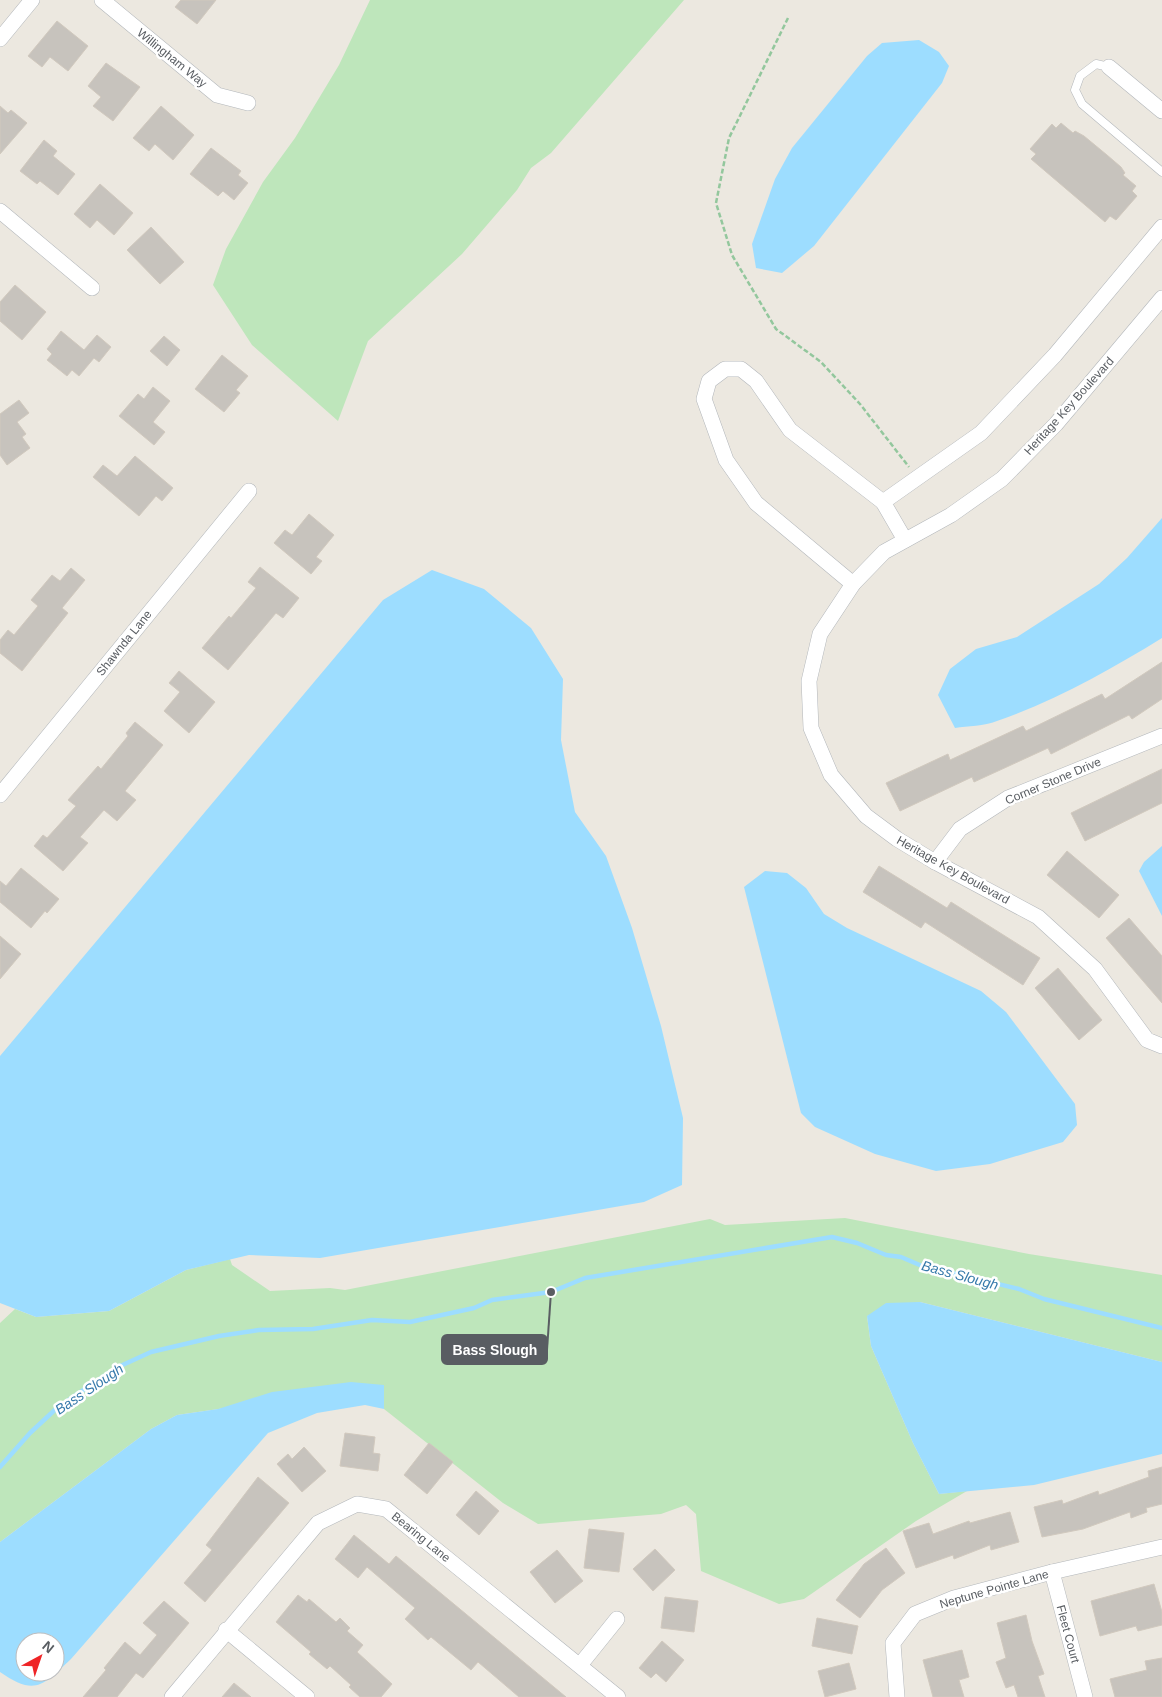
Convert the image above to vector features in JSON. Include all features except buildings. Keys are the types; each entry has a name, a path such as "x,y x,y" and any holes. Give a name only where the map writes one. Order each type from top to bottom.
{"street":[{"path":"0,39 32,0"},
{"name":"Willingham Way","path":"102,0 217,95 248,103"},
{"path":"1109,67 1162,110"},
{"path":"0,211 92,288"},
{"path":"883,502 981,433 1055,355 1162,227"},
{"name":"Heritage Key Boulevard","path":"1162,298 1056,424 1002,479 951,515 884,552 853,584 820,634 809,682 811,728 831,775 866,816 897,839 935,862 1038,917 1095,969 1147,1040 1162,1046"},
{"path":"853,584 756,502 726,460 704,399 709,381 725,369 741,369 756,381 790,430 883,502 905,540"},
{"name":"Shawnda Lane","path":"0,795 249,491"},
{"name":"Corner Stone Drive","path":"935,862 960,829 1008,798 1162,736"},
{"name":"Bearing Lane","path":"172,1697 226,1630 318,1523 357,1504 386,1509 618,1697"},
{"name":"Neptune Pointe Lane","path":"898,1697 893,1644 915,1614 954,1598 1052,1572 1162,1547"},
{"name":"Fleet Court","path":"1052,1572 1085,1697"},
{"path":"580,1666 617,1619"},
{"path":"226,1630 307,1697"}],"lane":[{"path":"1109,67 1096,64 1080,76 1075,90 1082,104 1162,172"}],"path":[{"path":"788,18 729,138 716,203 732,255 776,329 821,362 860,404 917,478"}],"green space":[{"path":"370,0 684,0 551,153 531,168 517,190 462,254 368,341 338,421 252,345 213,285 226,249 263,182 295,138 339,65"},
{"path":"845,1218 1029,1254 1162,1275 1162,1362 920,1302 867,1316 871,1346 913,1443 939,1494 967,1491 916,1521 804,1599 779,1604 701,1571 696,1514 686,1505 661,1514 538,1524 503,1503 384,1409 384,1385 177,1415 151,1429 0,1542 0,1323 15,1309 36,1317 109,1311 186,1270 230,1259 232,1265 270,1291 330,1288 345,1290 710,1219 725,1225"}],"water":[{"path":"919,40 939,52 949,66 942,83 814,246 782,273 756,268 752,244 775,179 792,148 867,56 882,43"},
{"path":"1162,518 1162,638 1102,673 1040,704 992,723 955,728 938,695 950,669 976,649 1017,637 1099,584 1127,558"},
{"path":"432,570 484,589 531,628 563,679 561,740 575,812 606,856 632,928 661,1026 683,1118 682,1185 644,1202 320,1258 249,1255 186,1270 109,1311 36,1317 0,1303 0,1056 383,600"},
{"path":"1162,846 1162,916 1139,871 1144,862"},
{"path":"765,871 787,873 806,888 824,914 847,928 981,991 1006,1012 1075,1104 1077,1125 1063,1142 990,1164 936,1171 875,1154 815,1127 801,1113 744,887"},
{"path":"920,1302 1162,1362 1162,1454 1034,1485 939,1494 913,1443 871,1346 867,1316 886,1303"},
{"path":"351,1382 384,1385 384,1409 365,1405 317,1413 268,1433 65,1665 65,1632 15,1632 15,1681 0,1672 0,1542 151,1429 177,1415 218,1409 272,1392"},
{"path":"17,1682 44,1682 31,1686"}],"waterway":[{"name":"Bass Slough","path":"0,1467 30,1433 58,1407 116,1368 151,1352 219,1336 259,1330 313,1329 372,1320 410,1322 474,1308 492,1300 551,1292 585,1278 832,1237 857,1243 886,1255 901,1257 922,1266 1019,1289 1044,1299 1162,1328"}],"place":[{"name":"Bass Slough","path":"551,1292"}]}
